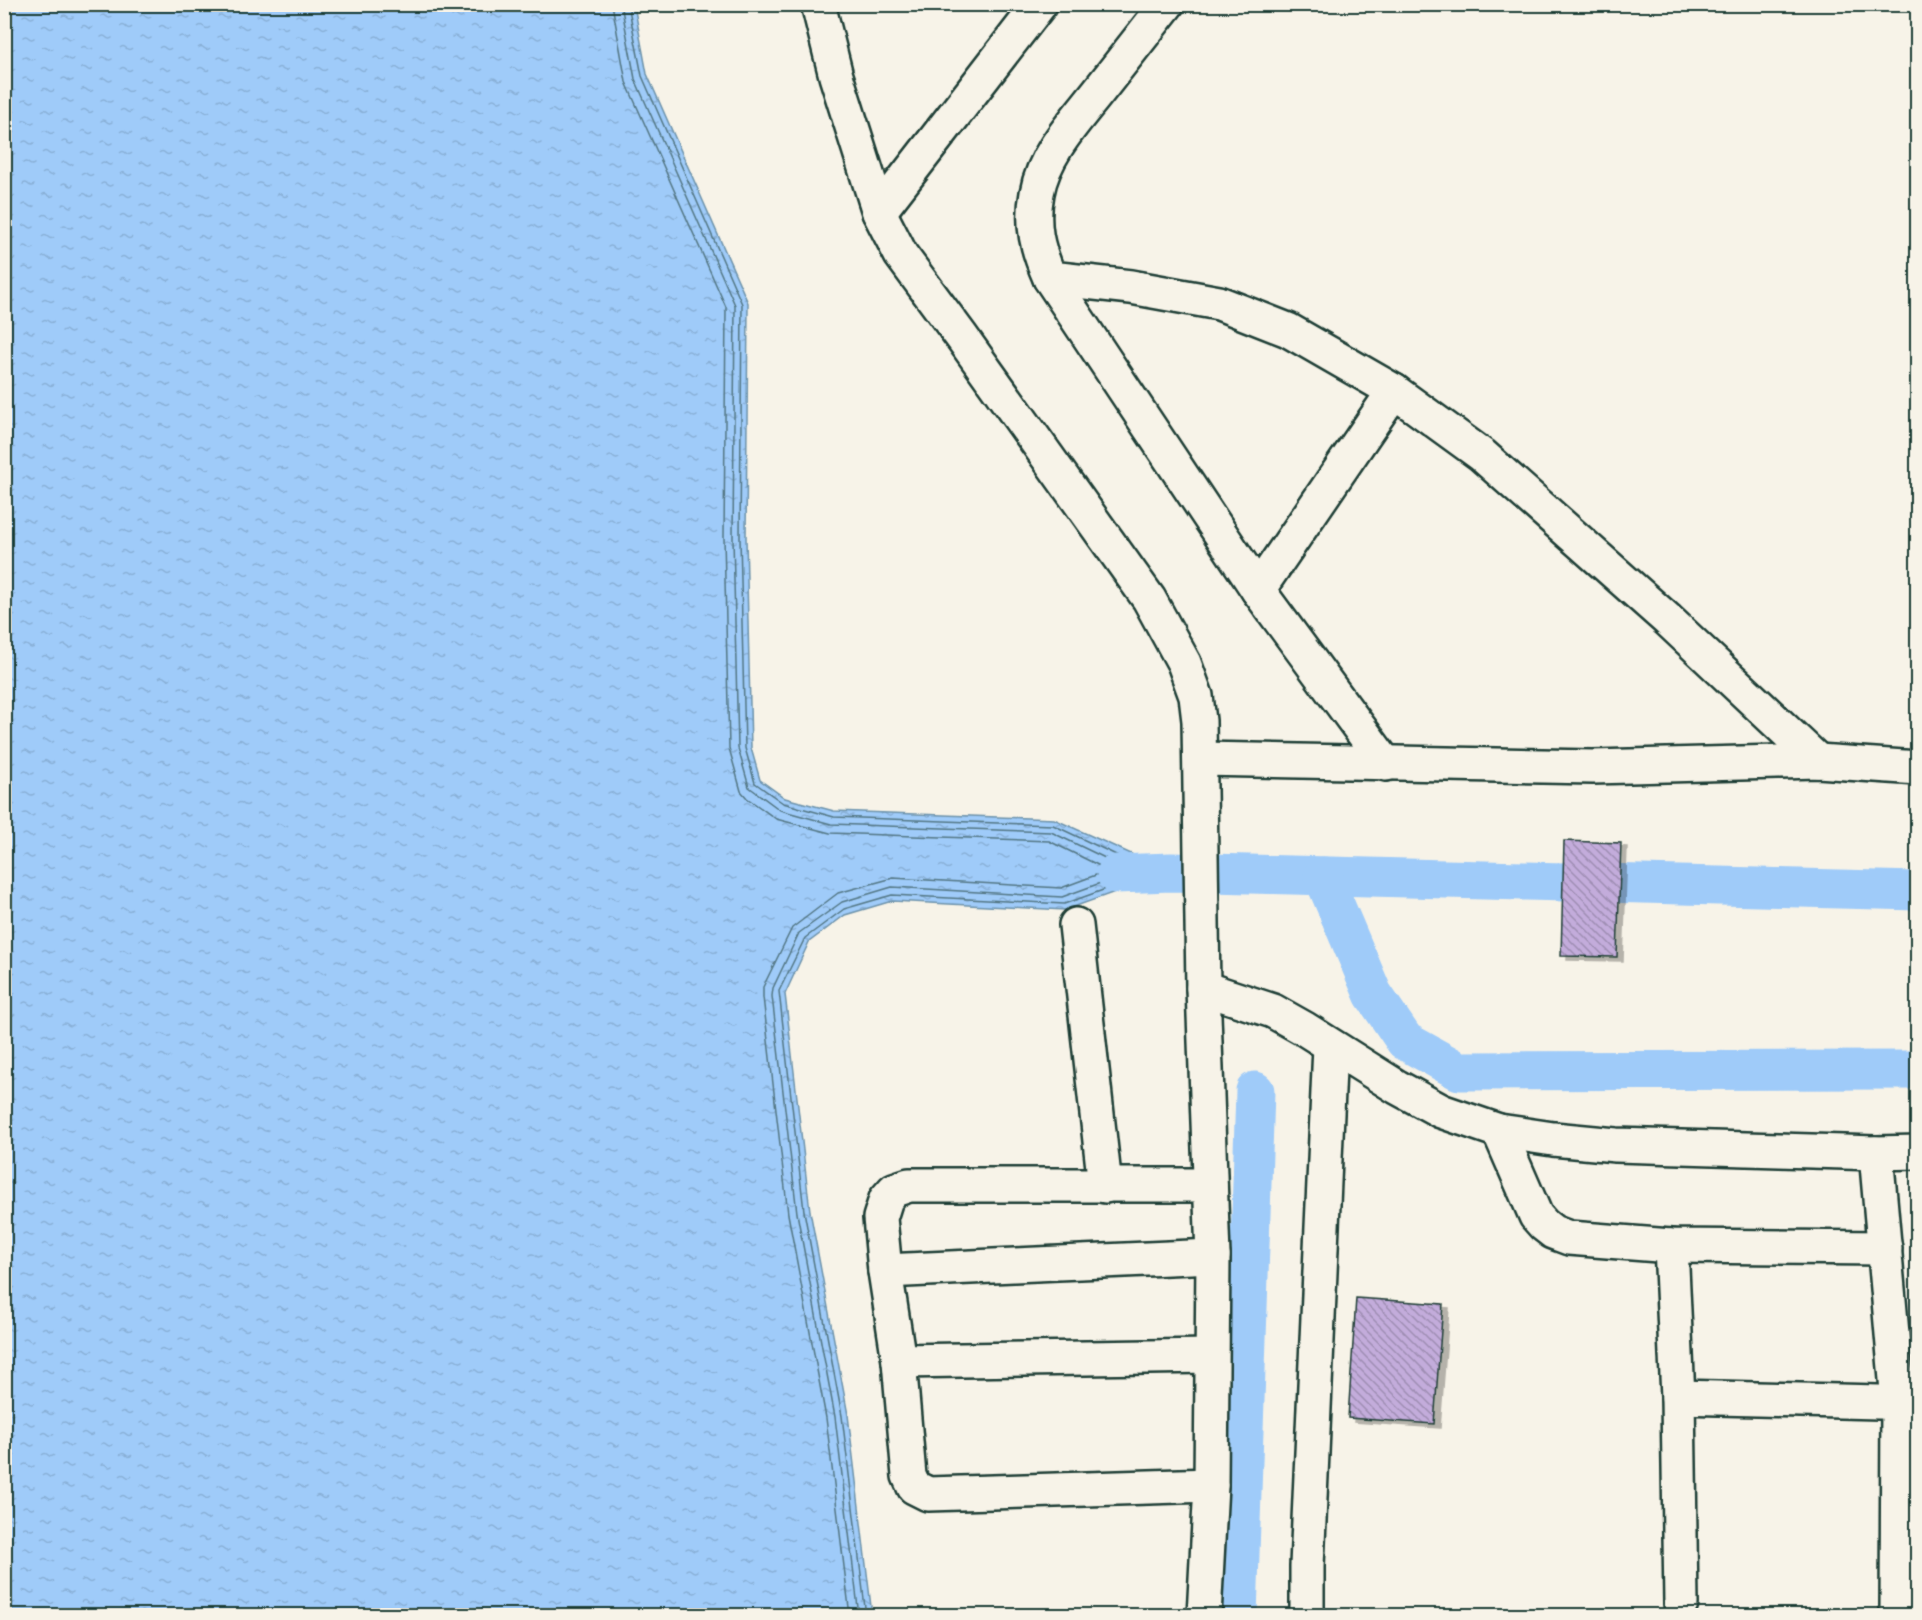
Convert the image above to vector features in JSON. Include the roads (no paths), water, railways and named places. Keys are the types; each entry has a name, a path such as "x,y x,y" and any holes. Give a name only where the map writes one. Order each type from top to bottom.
{"street":[{"path":"818,4 836,76 879,212 907,264 1135,580 1164,625 1184,663 1196,696 1201,770 1203,974 1213,1256 1210,1356 1211,1485 1204,1616"},
{"path":"879,212 1040,4"},
{"path":"1167,4 1068,130 1048,163 1037,192 1034,221 1039,253 1050,278 1258,590 1386,764"},
{"path":"1050,278 1131,287 1219,303 1288,330 1394,391 1482,455 1668,620 1818,761"},
{"path":"1258,590 1394,391"},
{"path":"1201,770 1386,764 1593,767 1818,761 1917,768"},
{"path":"1076,925 1105,1186"},
{"path":"1203,974 1305,1029 1397,1087 1441,1111 1499,1131 1616,1145 1876,1153 1917,1152"},
{"path":"1306,1616 1330,1046"},
{"path":"1499,1131 1529,1203 1544,1225 1553,1232 1569,1238 1671,1246 1886,1248"},
{"path":"1876,1153 1886,1248 1908,1403 1897,1616"},
{"path":"1210,1185 909,1185 894,1190 881,1208 880,1218 885,1271 899,1361 909,1476 911,1483 920,1491 928,1494 1211,1485"},
{"path":"1671,1246 1678,1397 1681,1604"},
{"path":"885,1271 1213,1256"},
{"path":"899,1361 1210,1356"},
{"path":"1678,1397 1908,1403"}],"water":[{"path":"5,4 634,5 647,74 748,303 746,538 751,748 760,780 785,798 834,811 1054,819 1171,872 1065,910 892,901 845,915 809,942 785,994 810,1211 848,1415 872,1615 5,1615"}],"waterway":[{"path":"1116,874 1171,872 1918,891"},
{"path":"1323,876 1373,994 1405,1041 1459,1071 1918,1070"},
{"path":"1238,1616 1255,1091"}]}
